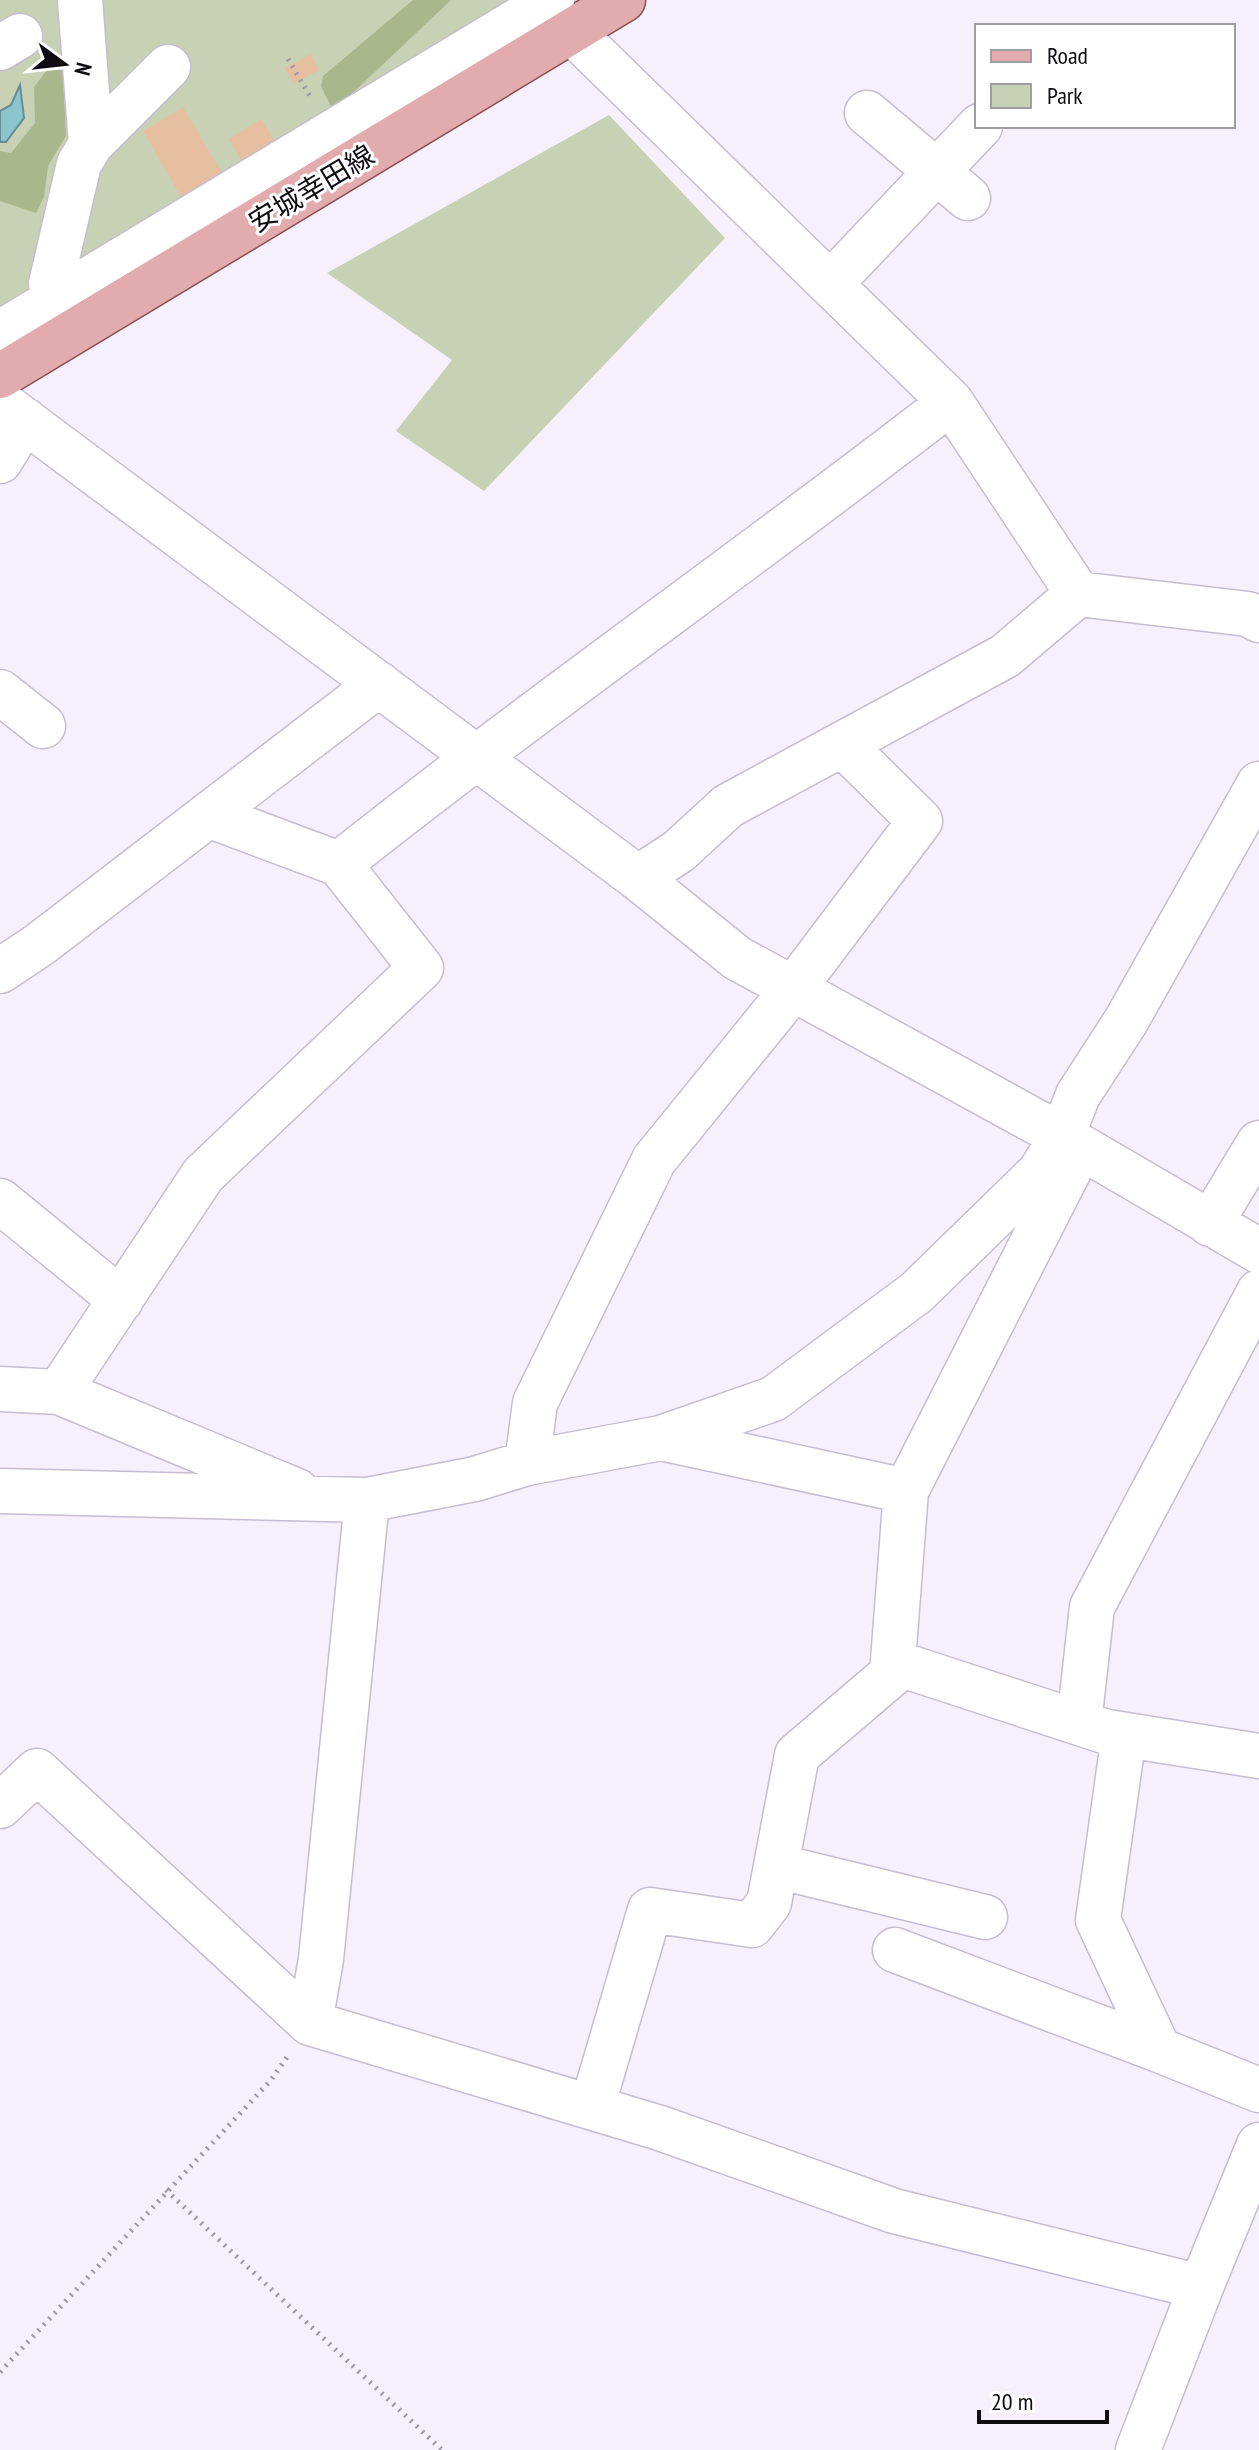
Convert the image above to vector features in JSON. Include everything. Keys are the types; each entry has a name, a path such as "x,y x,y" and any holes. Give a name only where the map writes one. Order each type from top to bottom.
{"main road":[{"name":"安城幸田線","path":"0,376 562,16 623,0"}],"street":[{"path":"80,0 91,144"},
{"path":"0,333 562,16 951,402 1078,594"},
{"path":"79,328 51,284 79,164 91,144 168,67"},
{"path":"867,113 952,185"},
{"path":"830,284 952,185 979,128"},
{"path":"339,864 476,755 583,679 951,402"},
{"path":"0,461 13,411 476,755 737,958 1072,1142 1259,1251"},
{"path":"638,878 679,851 728,806 1005,656 1078,594 1248,614 1259,620"},
{"path":"0,971 39,945 379,684"},
{"path":"0,692 43,726"},
{"path":"527,1463 535,1403 654,1160 793,989 920,821 842,744"},
{"path":"592,2107 650,1910 752,1925 769,1903 797,1755 892,1674 906,1491 1072,1142 1078,1095 1248,829 1259,784"},
{"path":"59,1392 203,1175 421,968 339,864 208,815"},
{"path":"0,1491 367,1500 475,1479 527,1463 661,1438 773,1399 917,1292 1072,1142"},
{"path":"1210,1224 1259,1143"},
{"path":"0,1201 121,1300"},
{"path":"1079,1723 1092,1607 1259,1292"},
{"path":"0,1389 59,1392 314,1498"},
{"path":"661,1438 906,1491"},
{"path":"310,2023 321,1959 367,1500"},
{"path":"893,1662 1124,1735 1259,1756"},
{"path":"1124,1735 1098,1920 1159,2050"},
{"path":"0,1806 37,1771 310,2023 592,2107 894,2211 1201,2287"},
{"path":"776,1866 985,1917"},
{"path":"895,1950 1259,2090"},
{"path":"1138,2450 1259,2145"}],"path":[{"path":"288,59 304,85"},
{"path":"0,2372 271,2080 310,2023"},
{"path":"166,2190 442,2450"}],"green space":[{"path":"0,0 536,0 0,326"},
{"path":"413,0 451,0 339,106 331,107 321,86 323,76"},
{"path":"50,66 63,71 66,136 48,166 44,197 36,213 0,201 0,151 11,153 35,123 34,87"},
{"path":"609,115 725,238 484,491 396,431 452,360 327,273"}],"water":[{"path":"20,85 24,118 6,142 0,142 0,111 11,105"}],"building":[{"path":"311,54 319,70 294,84 285,68"},
{"path":"183,107 223,175 182,199 143,131"},
{"path":"261,119 276,143 244,164 229,139"}]}
